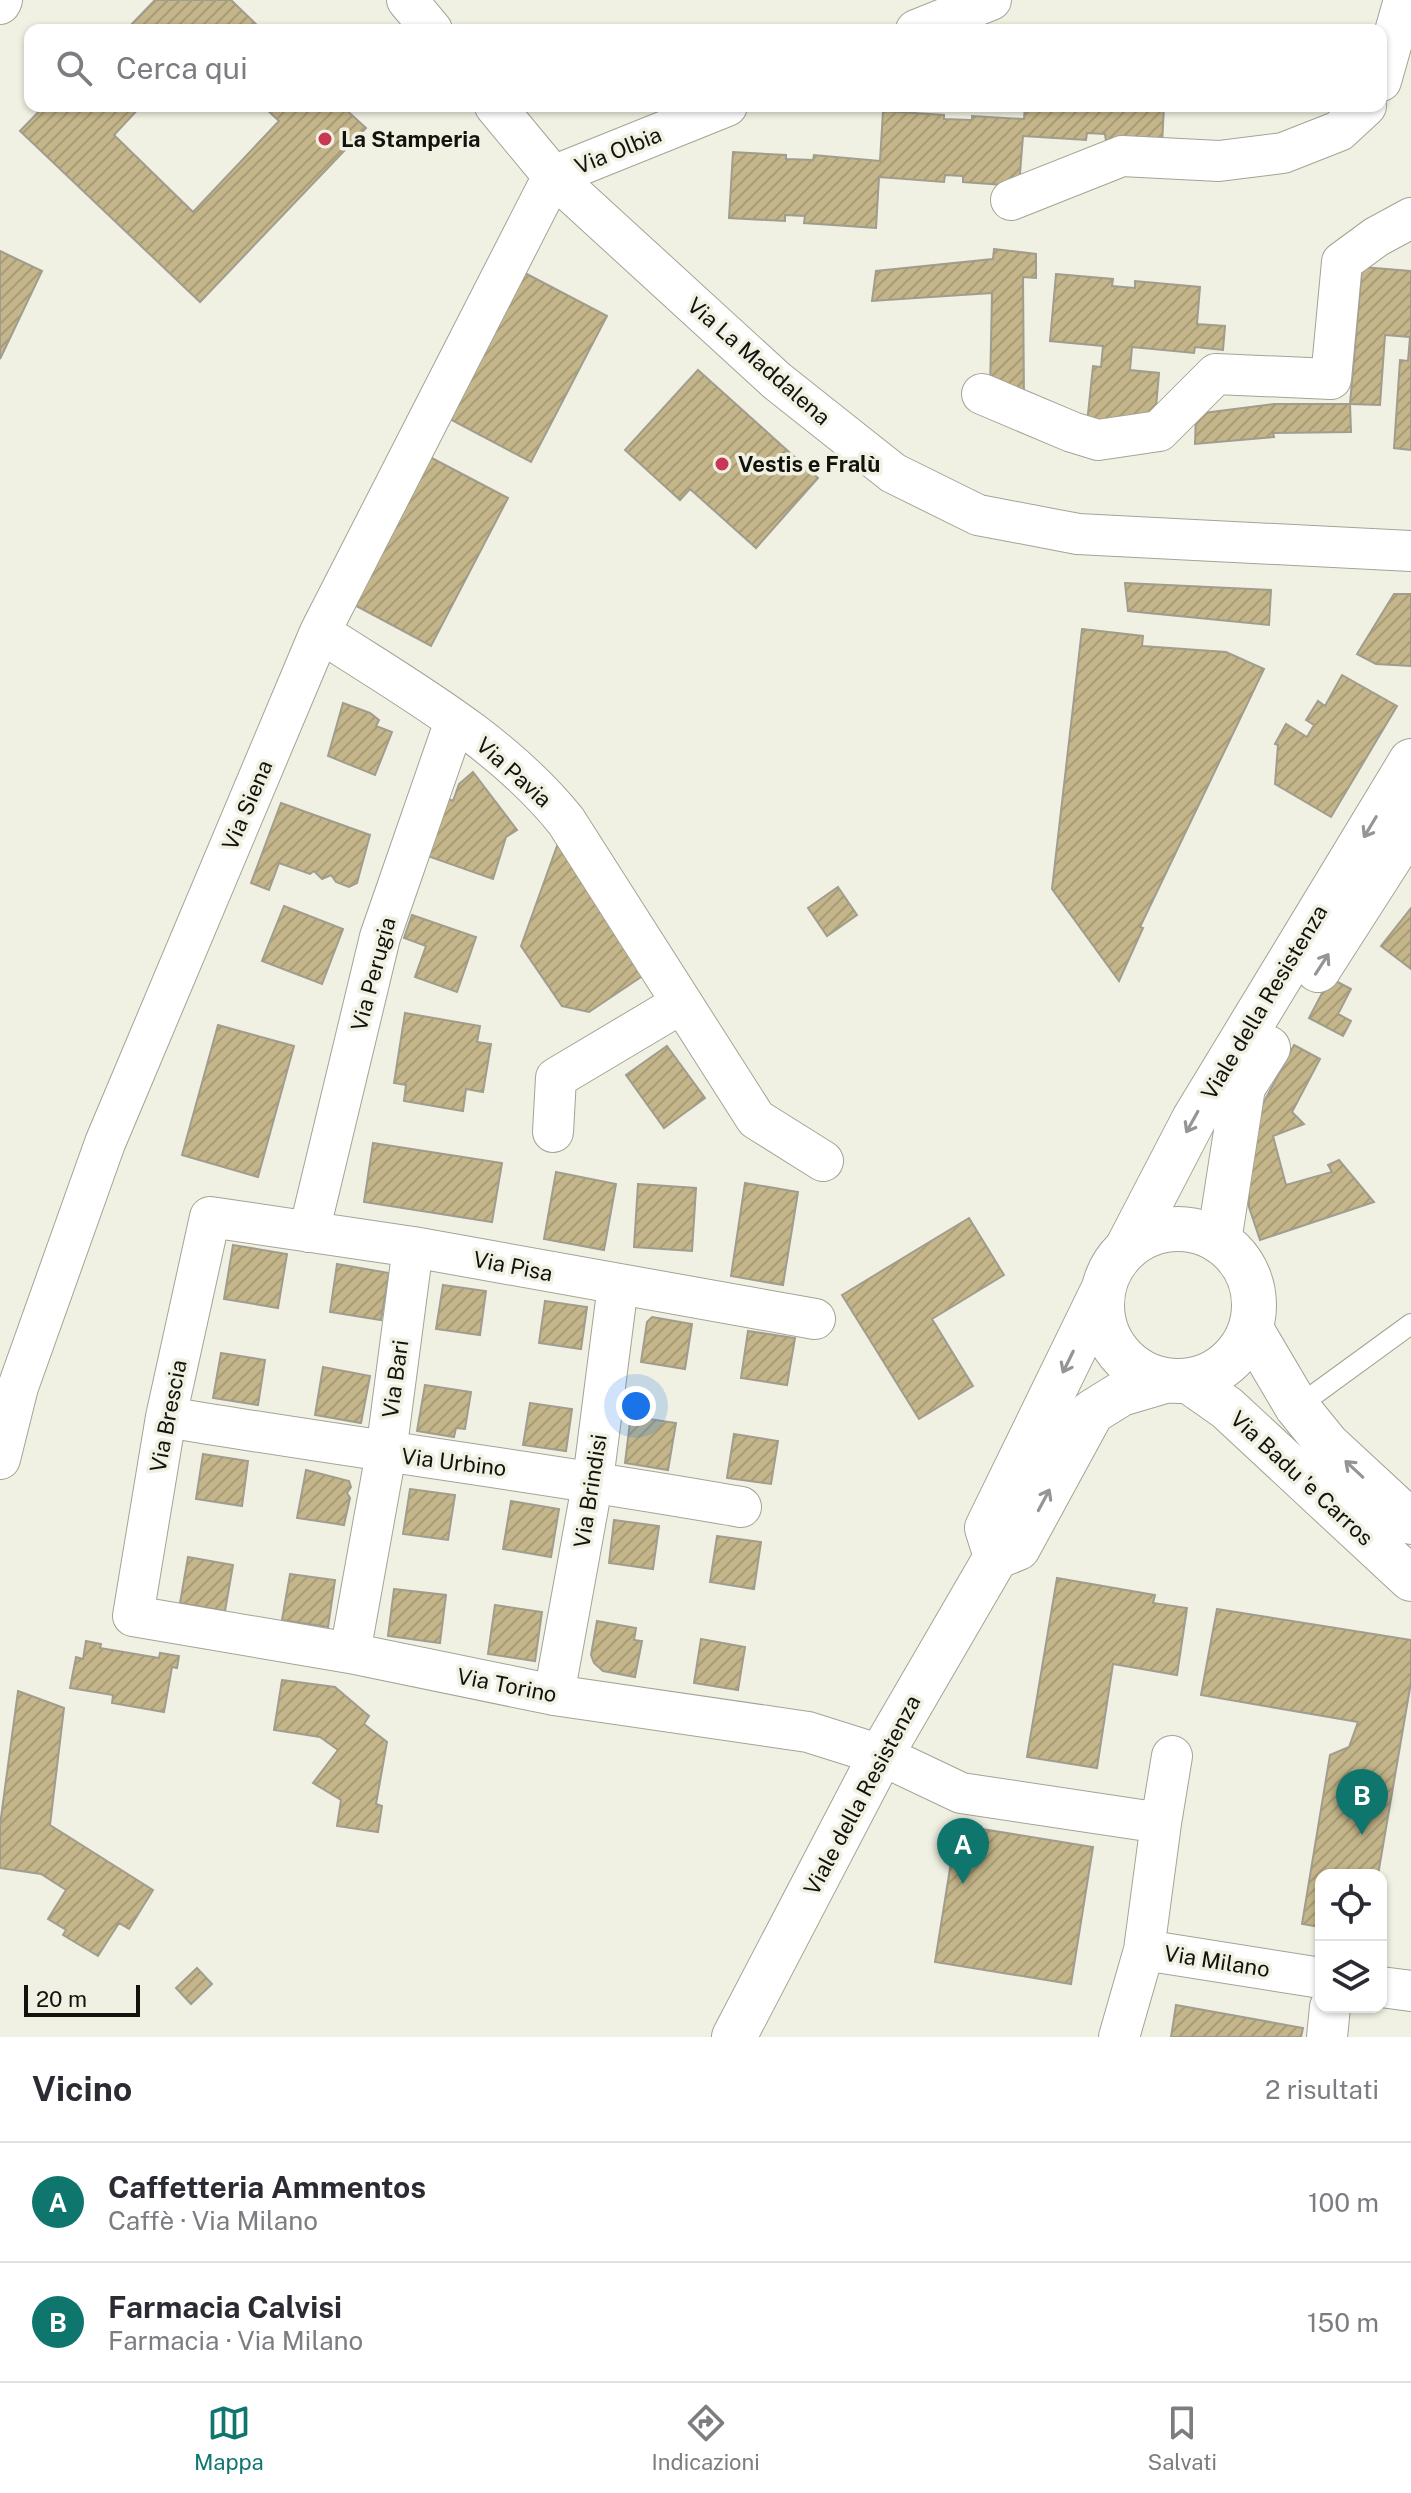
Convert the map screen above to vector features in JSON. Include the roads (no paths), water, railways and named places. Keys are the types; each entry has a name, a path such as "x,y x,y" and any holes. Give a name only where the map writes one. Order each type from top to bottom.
{"main road":[{"name":"Viale della Resistenza","path":"1127,1248 1194,1119 1411,761"},
{"name":"Viale della Resistenza","path":"1219,1241 1243,1087 1411,825"},
{"path":"996,1557 987,1528 1102,1292 1111,1267 1127,1248 1148,1234 1172,1229 1197,1231 1219,1241 1238,1258 1251,1279 1255,1304 1251,1329 1242,1348 1228,1364 1210,1375 1178,1381 1143,1373 1123,1359 1110,1339 1102,1316 1102,1292"},
{"name":"Via Badu 'e Carros","path":"1251,1329 1297,1407 1327,1444 1411,1522"},
{"name":"Viale della Resistenza","path":"734,2037 881,1755 996,1557 1018,1548 1092,1412 1121,1394 1178,1381"},
{"name":"Via Badu 'e Carros","path":"1178,1381 1227,1408 1411,1579"}],"street":[{"path":"407,0 427,24"},
{"path":"931,24 991,0"},
{"path":"1387,60 1404,0"},
{"name":"Via La Maddalena","path":"500,112 553,176 777,381 893,473 978,515 1078,534 1411,551"},
{"name":"Via Olbia","path":"553,176 712,112"},
{"path":"1011,200 1122,156 1219,161 1283,153 1339,131 1360,112"},
{"name":"Via Siena","path":"0,1459 18,1387 105,1143 320,632 553,176"},
{"path":"982,394 1098,440 1159,431 1216,374 1331,379 1342,262 1376,237 1411,218"},
{"name":"Via Pavia","path":"320,632 455,721 542,791 566,821 756,1119 823,1161"},
{"name":"Via Perugia","path":"309,1232 380,937 455,721"},
{"path":"553,1132 556,1078 682,1003"},
{"name":"Via Pisa","path":"210,1217 413,1247 815,1319"},
{"name":"Via Brescia","path":"133,1616 166,1417 210,1217"},
{"name":"Via Bari","path":"350,1653 386,1453 413,1247"},
{"name":"Via Brindisi","path":"554,1695 593,1480 618,1285"},
{"name":"Via Urbino","path":"166,1417 386,1453 593,1480 741,1507"},
{"name":"Via Torino","path":"133,1616 350,1653 554,1695 808,1732 881,1755"},
{"path":"881,1755 961,1793 1161,1823"},
{"name":"Via Milano","path":"1172,1756 1144,1950 1315,1977"},
{"path":"1119,2037 1144,1950"},
{"path":"1387,1988 1411,1991"},
{"path":"1327,2037 1329,2013"}],"lane":[{"path":"1297,1407 1411,1324"}],"place":[{"name":"La Stamperia","path":"325,139"},
{"name":"Vestis e Fralù","path":"722,464"},
{"name":"Farmacia Calvisi","path":"1362,1835"},
{"name":"Caffetteria Ammentos","path":"963,1884"}]}
